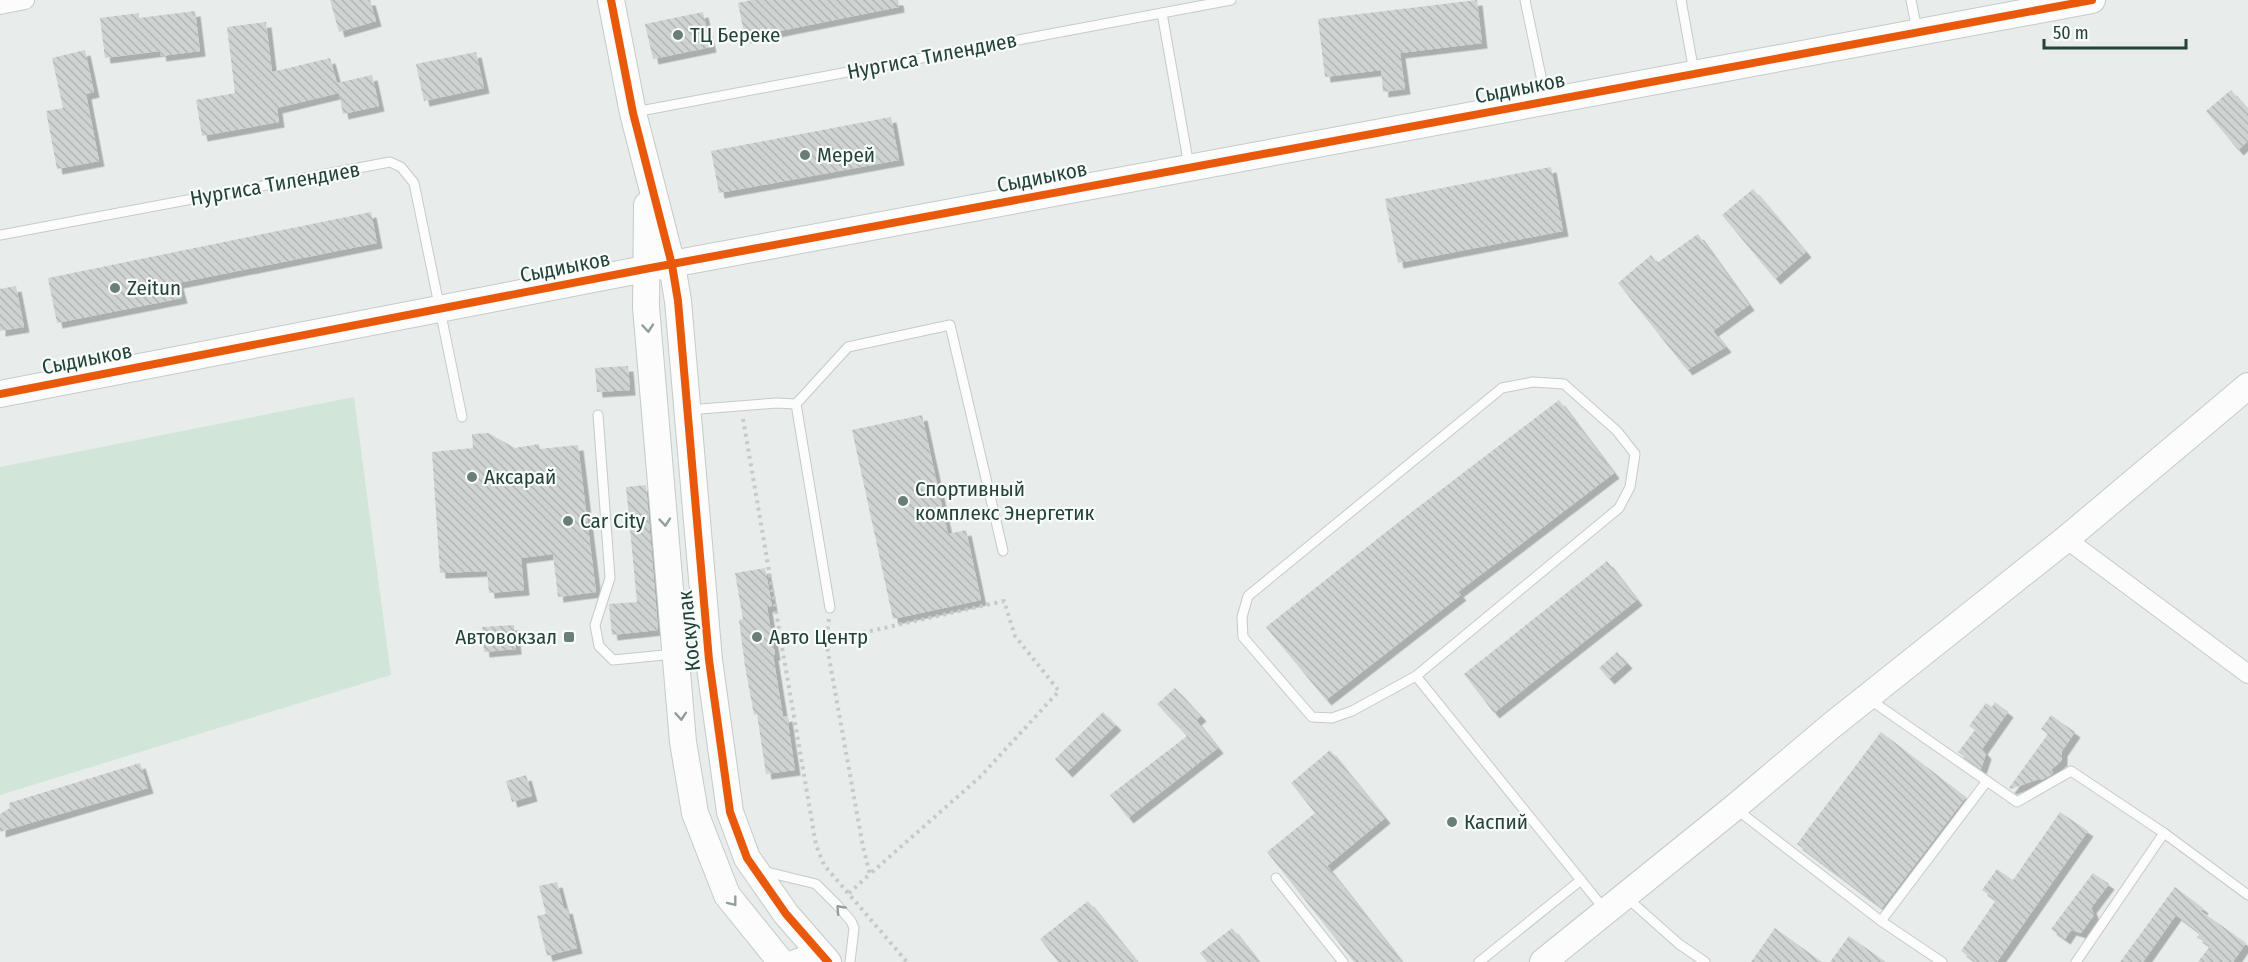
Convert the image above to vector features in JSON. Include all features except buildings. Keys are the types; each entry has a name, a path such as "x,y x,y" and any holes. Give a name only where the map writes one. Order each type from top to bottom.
{"street":[{"path":"0,5 26,0"},
{"path":"611,0 635,124"},
{"name":"Сыдиыков","path":"0,394 645,269 2092,0"},
{"name":"Коскулак","path":"635,124 672,265 678,301 709,660 730,812 747,858 786,914 823,957"},
{"name":"Коскулак","path":"635,124 647,208 646,307 683,742 695,813 727,895 781,962"},
{"path":"1543,962 2066,539 2248,386"},
{"path":"2066,539 2248,674"},
{"path":"786,962 823,957"}],"lane":[{"name":"Нургиса Тилендиев","path":"635,124 1231,0"},
{"path":"1525,0 1546,102"},
{"path":"1681,0 1694,74"},
{"path":"1911,0 1918,32"},
{"path":"1162,13 1189,168"},
{"name":"Нургиса Тилендиев","path":"0,235 390,162 401,167 414,183 440,310"},
{"path":"440,310 462,417"},
{"path":"796,404 848,347 950,325 1003,551"},
{"path":"1533,382 1564,384 1617,431 1635,454 1630,487 1619,508 1416,676 1352,711 1332,718 1312,717 1243,637 1242,617 1248,596 1502,388 1533,382"},
{"path":"687,410 776,403 796,404"},
{"path":"796,404 830,608"},
{"path":"598,416 610,578 595,625 599,646 613,660 676,653"},
{"path":"1416,676 1581,880 1705,962"},
{"path":"1867,698 2017,802 2071,771 2164,833 2248,895"},
{"path":"1881,921 1987,781"},
{"path":"1735,807 1881,921 1942,962"},
{"path":"2076,962 2164,833"},
{"path":"754,868 816,884 851,921 854,928 850,962"},
{"path":"1276,878 1343,962"},
{"path":"1479,962 1581,880"}],"path":[{"path":"741,406 816,845 824,866 907,962"},
{"path":"826,641 1004,601 1015,636 1059,691 981,776 848,895"},
{"path":"830,608 826,641 863,847 870,874"}],"green space":[{"path":"354,397 391,675 0,795 0,467"}],"cycle path":[{"path":"611,0 633,113 672,265 678,301 709,660 730,812 747,858 786,914 828,962"},
{"path":"0,394 645,269 2092,0"}],"place":[{"name":"ТЦ Береке","path":"678,35"},
{"name":"Мерей","path":"805,155"},
{"name":"Zeitun","path":"115,288"},
{"name":"Аксарай","path":"472,477"},
{"name":"Спортивный комплекс Энергетик","path":"903,501"},
{"name":"Car City","path":"568,521"},
{"name":"Автовокзал","path":"569,637"},
{"name":"Авто Центр","path":"757,637"},
{"name":"Каспий","path":"1452,822"}]}
